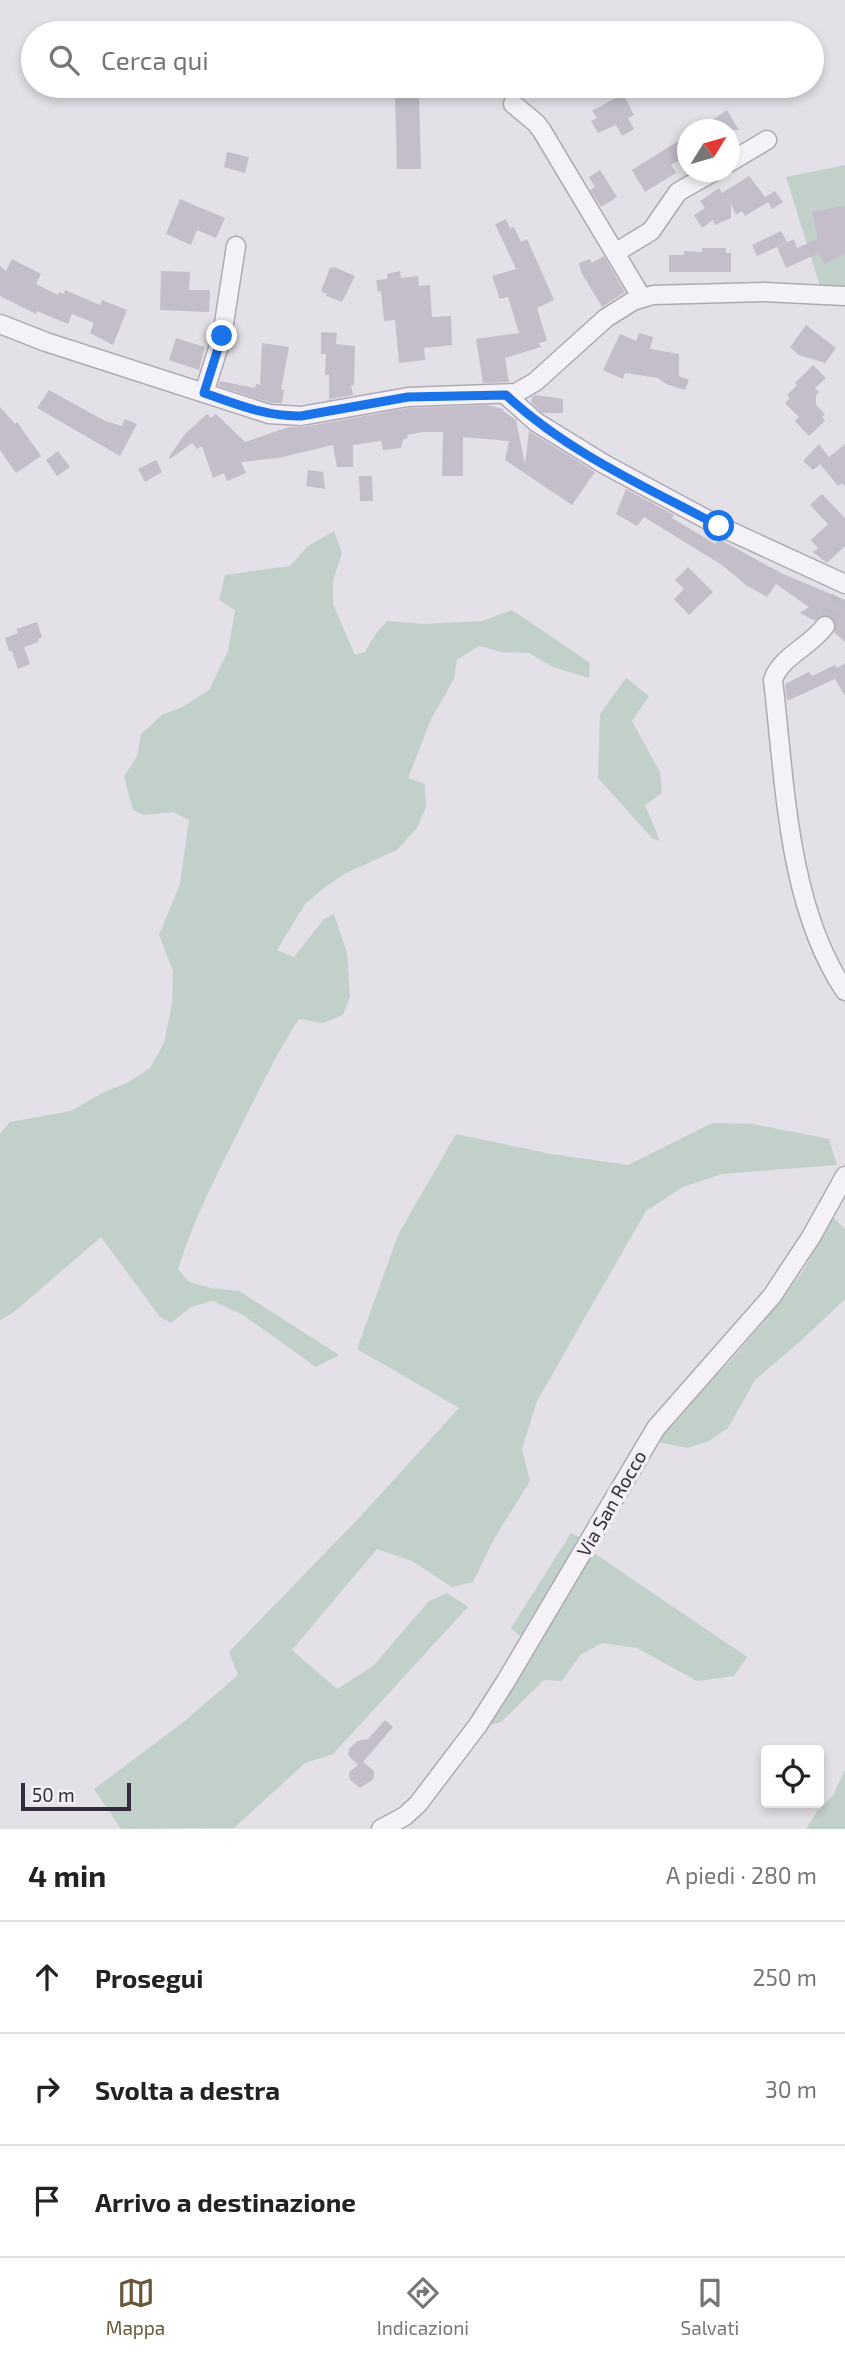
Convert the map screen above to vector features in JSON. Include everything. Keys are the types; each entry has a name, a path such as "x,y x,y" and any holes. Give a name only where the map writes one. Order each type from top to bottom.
{"street":[{"path":"513,104 542,131 642,298"},
{"path":"740,156 767,140"},
{"path":"615,253 650,231 678,192 696,182"},
{"path":"204,393 222,336 236,246"},
{"path":"0,324 46,342 269,414 301,416 408,397 506,395 527,388 606,318 642,298 664,294 764,292 845,296"},
{"path":"506,395 536,422 604,464 843,589"},
{"path":"825,626 815,639 778,668 773,680 795,865 816,933 845,991"},
{"name":"Via San Rocco","path":"381,1829 394,1823 418,1804 478,1725 645,1444 772,1296 811,1237 845,1176"}],"shaded area":[{"path":"845,165 845,287 820,286 786,177"},
{"path":"334,531 342,553 333,580 333,604 355,655 365,652 387,621 423,624 482,621 512,610 590,663 589,678 553,667 529,653 502,652 479,646 457,660 454,679 431,719 408,778 425,784 426,807 417,828 397,850 346,873 305,904 277,950 294,957 324,919 334,914 347,953 350,997 343,1015 323,1023 299,1019 291,1031 216,1176 178,1269 189,1282 239,1291 339,1355 316,1367 243,1315 213,1301 191,1307 171,1323 160,1317 101,1237 14,1312 0,1320 0,1134 10,1122 71,1111 102,1093 129,1082 150,1068 164,1043 172,1004 173,971 159,935 180,884 189,820 173,812 144,815 133,810 124,777 137,756 141,734 162,715 184,706 209,690 228,651 235,610 219,600 225,575 290,566 308,546"},
{"path":"626,678 649,696 632,721 660,772 662,793 645,805 660,841 652,838 598,778 600,714"},
{"path":"712,1123 753,1124 829,1139 837,1165 722,1174 683,1187 646,1211 537,1401 522,1449 530,1481 494,1539 473,1582 452,1587 412,1561 377,1549 292,1650 337,1689 373,1666 429,1601 447,1593 468,1607 333,1754 305,1763 234,1828 121,1829 94,1789 186,1720 238,1675 229,1652 359,1518 459,1408 357,1349 398,1235 456,1134 551,1154 628,1165"},
{"path":"833,1217 845,1229 845,1299 755,1380 728,1428 709,1441 687,1448 657,1442 765,1320 803,1271"},
{"path":"571,1533 580,1537 520,1636 511,1628"},
{"path":"591,1551 747,1657 734,1676 697,1681 637,1648 602,1643 580,1655 562,1681 544,1680 501,1722 484,1726"},
{"path":"845,1770 845,1829 806,1829 816,1813 824,1808"}],"building":[{"path":"395,98 419,98 421,169 397,169"},
{"path":"616,98 625,98 634,115 628,118 634,129 622,136 616,125 598,133 591,121 597,118 592,111"},
{"path":"727,110 732,119 714,119"},
{"path":"677,142 677,161 671,165 676,173 645,192 632,170"},
{"path":"227,152 249,157 245,173 224,167"},
{"path":"600,170 617,197 601,207 590,190 595,187 589,177"},
{"path":"749,176 765,197 775,191 783,202 772,209 768,202 745,216 742,211 736,215 731,204 731,218 715,225 713,220 702,228 694,215 705,208 700,201 719,188 722,193"},
{"path":"180,199 225,218 216,238 197,230 191,245 166,234"},
{"path":"845,206 845,254 824,264 819,253 786,268 777,247 794,239 797,248 818,239 812,212"},
{"path":"506,219 510,228 514,227 521,242 527,239 554,300 537,308 547,341 539,343 541,347 505,358 509,382 483,383 476,339 519,333 508,297 500,299 492,276 516,269 495,224"},
{"path":"781,231 787,242 757,256 752,245"},
{"path":"702,248 726,248 726,253 731,253 731,272 669,272 669,255 684,255 684,251 702,252"},
{"path":"604,256 625,292 602,307 581,272 579,263 590,259 592,263"},
{"path":"12,259 41,274 36,284 58,295 59,292 64,294 65,290 100,305 102,300 127,310 113,345 90,333 94,323 72,314 68,324 37,311 36,314 0,296 0,266 6,271"},
{"path":"334,267 355,276 342,302 326,296 327,294 321,291 330,268"},
{"path":"161,271 190,272 189,290 210,290 209,312 160,310"},
{"path":"400,271 401,278 418,276 419,286 430,285 432,317 451,316 452,345 424,348 425,360 399,363 395,320 384,321 381,291 378,292 376,280 387,279 387,274"},
{"path":"806,325 836,348 825,363 799,355 790,347"},
{"path":"321,332 337,333 336,344 355,346 354,385 351,385 353,395 325,400 329,399 329,375 325,375 326,354 321,354"},
{"path":"639,333 653,337 650,349 679,354 679,376 689,380 685,390 666,384 658,378 625,373 623,379 603,370 620,334 636,341"},
{"path":"176,338 205,347 199,370 169,360"},
{"path":"262,343 289,347 281,390 284,390 282,403 271,403 218,386 220,381 255,388 256,384 260,385"},
{"path":"813,365 826,378 815,388 819,392 816,395 816,405 825,414 822,417 825,421 809,436 795,421 799,417 785,403 790,398 787,395 797,385 795,383"},
{"path":"49,390 105,421 122,426 125,419 137,424 120,456 37,408"},
{"path":"535,395 563,399 563,413 542,413 531,402"},
{"path":"487,405 503,409 516,420 525,464 529,431 595,472 572,505 505,460 509,441 463,437 463,476 442,476 443,432 407,435 408,438 403,440 401,448 383,450 381,441 353,445 353,467 337,467 333,445 278,458 241,462 246,473 227,481 224,473 213,478 202,446 197,449 192,443 170,459 169,457 185,434 207,414 211,418 216,414 245,442 289,427 303,427 409,408"},
{"path":"0,407 15,424 17,422 41,456 16,473 0,450"},
{"path":"819,444 829,457 845,444 845,487 842,483 838,486 820,464 813,470 803,461"},
{"path":"58,451 70,467 57,476 46,460"},
{"path":"156,460 162,472 145,482 138,469"},
{"path":"308,470 323,472 325,489 306,486"},
{"path":"359,476 372,476 373,501 360,501"},
{"path":"626,489 674,515 672,518 715,544 719,539 781,573 845,600 845,642 834,632 836,623 832,617 822,615 815,621 800,613 809,607 776,584 767,597 746,585 722,565 644,517 637,526 616,514"},
{"path":"822,494 845,518 845,546 827,563 813,552 818,548 811,540 828,524 810,505"},
{"path":"688,567 713,592 689,615 674,599 684,589 675,580"},
{"path":"37,622 42,637 38,639 39,642 24,647 30,664 18,669 5,638 18,633 16,629"},
{"path":"845,663 845,696 835,679 787,701 785,684 809,672 812,676"},
{"path":"385,1720 393,1727 363,1762 374,1771 374,1779 360,1788 350,1780 349,1772 358,1765 348,1755 349,1749 357,1741 368,1739"}],"tunnel":[{"path":"825,626 840,598"}],"route":[{"path":"222,336 204,393 269,414 284,416 301,416 408,397 506,395 536,422 574,446 719,526"}]}
